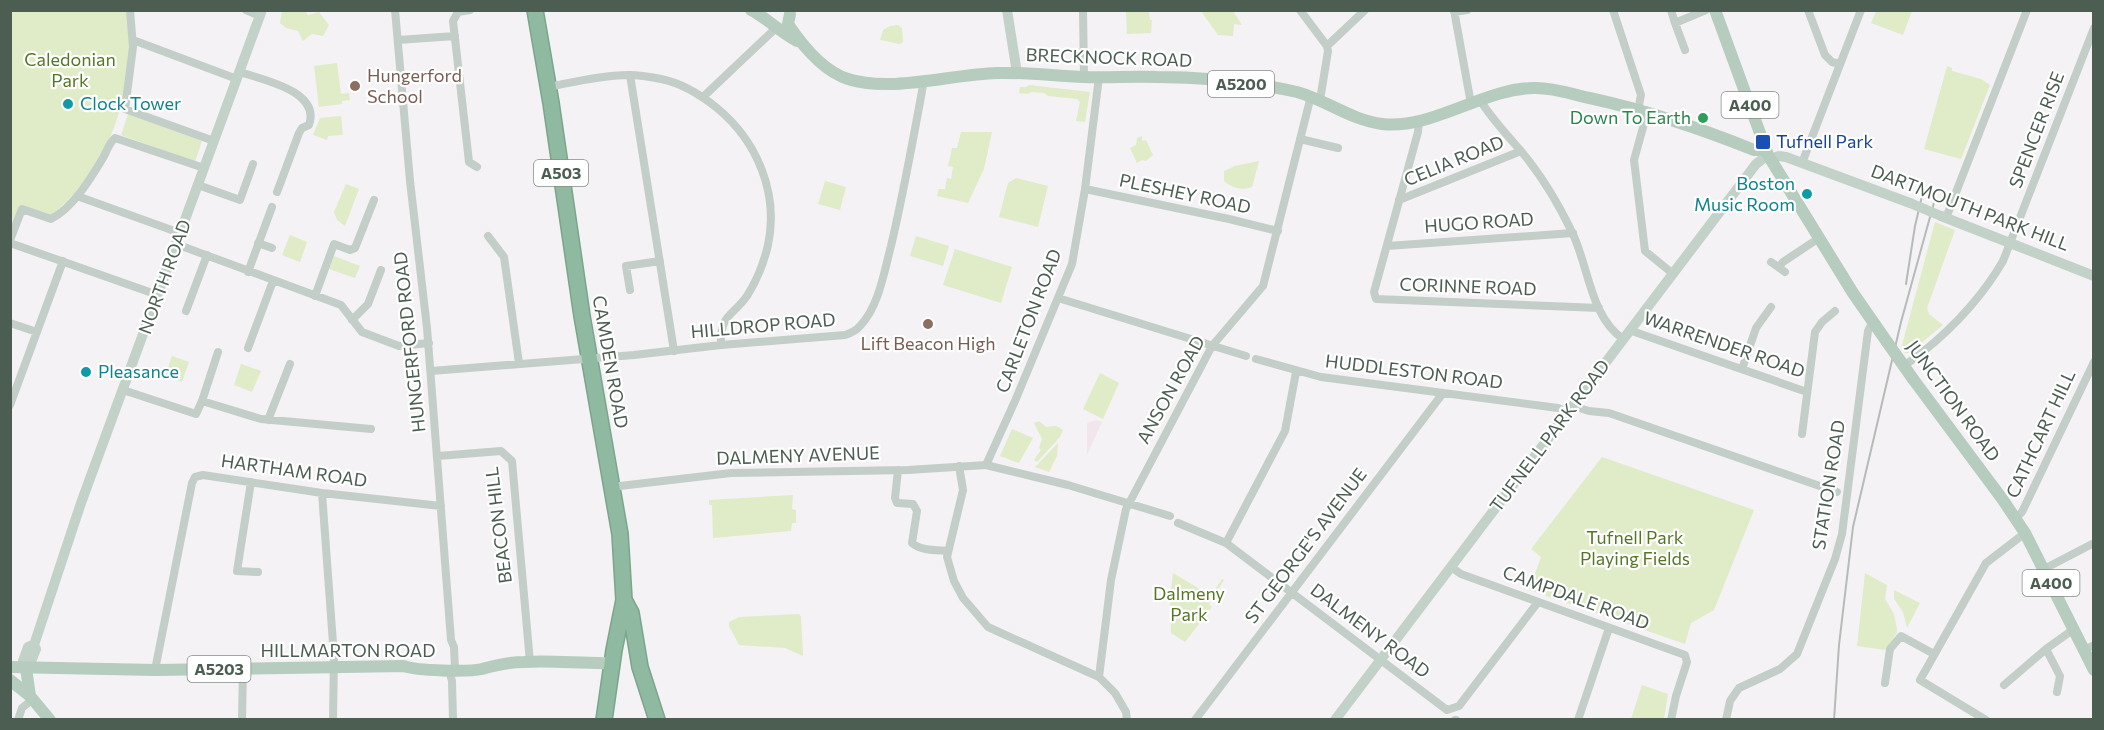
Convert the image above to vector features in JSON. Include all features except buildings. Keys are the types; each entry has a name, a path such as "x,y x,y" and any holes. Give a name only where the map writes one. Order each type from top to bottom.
{"highway":[{"name":"CAMDEN ROAD","path":"535,10 576,274 620,534 624,600 604,720"},
{"name":"A503","path":"624,600 631,613 640,667 657,720"},
{"path":"612,663 633,662 640,667"}],"main road":[{"name":"BRECKNOCK ROAD","path":"751,10 802,44 830,69 850,80 879,84 986,73 1209,79 1278,88 1315,98 1343,112 1381,124 1394,125 1419,121 1506,93 1535,88 1578,95 1643,111 1768,155"},
{"name":"A400","path":"1715,10 1768,155"},
{"name":"BRECKNOCK ROAD","path":"792,12 788,24 802,44"},
{"name":"A5200","path":"765,18 778,18 792,12"},
{"name":"JUNCTION ROAD","path":"1768,155 1887,342 2016,518 2074,629 2089,647 2094,670"},
{"name":"HILLMARTON ROAD","path":"18,668 155,670 404,666 412,669 452,670 481,669 489,666 530,662 612,663"},
{"path":"18,668 31,698"},
{"path":"11,681 31,698 50,720"}],"street":[{"path":"130,10 133,40 125,109 214,141"},
{"path":"246,10 261,13"},
{"name":"HUNGERFORD ROAD","path":"395,10 410,181 429,343 452,670 453,720"},
{"path":"470,10 458,12 453,21 469,162 477,167"},
{"path":"1007,10 1017,73"},
{"path":"1083,10 1084,77"},
{"path":"1300,10 1327,46 1365,10"},
{"path":"1467,10 1454,11 1475,102 1521,151 1550,188 1573,233 1599,308 1607,324 1626,334"},
{"path":"1613,10 1641,95 1643,111 1634,160 1645,251 1672,273"},
{"path":"1671,10 1685,50"},
{"path":"1675,23 1706,10"},
{"path":"1808,10 1825,55 1832,62 1840,64"},
{"path":"1802,163 1861,10"},
{"path":"1944,217 2027,10"},
{"name":"NORTH ROAD","path":"18,668 23,662 28,647 33,645 81,503 261,13"},
{"path":"703,97 776,28"},
{"name":"SPENCER RISE","path":"1904,366 1948,332 1972,306 1998,270 2011,243 2094,28"},
{"path":"398,40 455,36"},
{"path":"133,40 290,90 303,98 312,117 309,126 302,128 277,192"},
{"name":"ANSON ROAD","path":"1099,677 1111,580 1129,504 1212,346 1263,286 1300,139 1315,98 1328,51 1327,46"},
{"path":"548,87 630,75 664,80 703,97 733,121 751,145 764,173 771,209 768,245 757,278 747,296 722,323 721,345"},
{"path":"630,75 674,351"},
{"name":"CARLETON ROAD","path":"986,465 1072,264 1085,189 1099,77"},
{"name":"HILLDROP ROAD","path":"431,371 634,355 845,335 853,332 860,327 874,304 884,272 899,213 924,80"},
{"name":"CORINNE ROAD","path":"1419,121 1418,132 1374,292 1376,299 1599,308"},
{"path":"158,295 10,242 22,209 51,219 56,216 77,196 96,170 111,140 115,138 204,168"},
{"path":"1300,139 1338,148"},
{"name":"CELIA ROAD","path":"1399,200 1521,151"},
{"name":"DARTMOUTH PARK HILL","path":"1768,155 1802,163 1910,203 2094,276"},
{"name":"TUFNELL PARK ROAD","path":"1335,720 1672,273 1756,164 1768,155"},
{"path":"198,185 240,200 253,165"},
{"name":"PLESHEY ROAD","path":"1085,189 1278,231"},
{"path":"77,196 248,272 341,305 362,332 399,346 429,343"},
{"path":"315,296 334,244 351,250 355,248 374,200"},
{"path":"248,272 272,207"},
{"name":"HUGO ROAD","path":"1387,246 1573,233"},
{"path":"488,236 504,257 519,363"},
{"path":"1771,262 1782,269 1783,262 1819,238"},
{"path":"258,243 272,248"},
{"path":"186,311 207,255"},
{"path":"10,405 63,261"},
{"path":"630,290 626,266 660,261"},
{"path":"352,320 368,304 381,270"},
{"path":"248,348 273,281"},
{"path":"1058,298 1246,356"},
{"path":"1742,369 1756,328 1771,307"},
{"path":"1802,434 1815,332 1822,322 1835,311"},
{"name":"STATION ROAD","path":"1726,720 1730,701 1739,688 1748,682 1775,672 1797,654 1835,559 1842,534 1868,331 1873,321"},
{"path":"10,323 37,332"},
{"name":"WARRENDER ROAD","path":"1626,334 1742,369 1807,392"},
{"path":"123,390 196,414 218,351"},
{"name":"HUDDLESTON ROAD","path":"1256,359 1296,372 1360,383 1609,413 1838,492"},
{"name":"CATHCART HILL","path":"2016,518 2022,512 2094,362"},
{"path":"268,420 290,363"},
{"path":"1226,543 1284,435 1296,372"},
{"name":"ST GEORGE'S AVENUE","path":"1194,720 1443,393"},
{"path":"202,401 268,420 371,429"},
{"name":"BEACON HILL","path":"438,456 501,451 512,461 530,662"},
{"path":"986,465 1014,470 1170,516"},
{"name":"DALMENY AVENUE","path":"611,487 731,473 898,470 986,465"},
{"path":"959,466 963,490 947,557 954,582 963,598 988,627 1099,677 1115,693 1126,712 1127,720"},
{"path":"898,470 897,503 912,504 917,511 912,543 915,547 948,551"},
{"name":"HARTHAM ROAD","path":"155,670 195,477 203,475 322,493 441,506"},
{"path":"251,482 237,572 258,572"},
{"path":"322,493 334,668 333,720"},
{"name":"DALMENY ROAD","path":"1178,523 1226,543 1443,708 1450,710 1459,706 1538,602"},
{"path":"1986,720 1920,680 1986,563 2025,533"},
{"path":"2044,569 2094,543"},
{"name":"CAMPDALE ROAD","path":"1451,567 1461,574 1685,655 1687,662 1671,720"},
{"path":"1578,720 1609,628"},
{"path":"2004,685 2046,649 2074,629"},
{"path":"1885,683 1890,649 1901,636 1934,654"},
{"path":"2046,649 2060,676 2057,692"},
{"path":"242,720 243,668"},
{"path":"18,720 22,708 31,698"}],"green space":[{"name":"Caledonian Park","path":"10,11 127,11 129,58 121,104 114,127 93,169 76,192 53,215 20,206 10,231"},
{"path":"282,11 305,11 308,15 319,12 329,25 323,36 312,34 303,41 298,31 286,28 280,23"},
{"path":"1126,11 1149,11 1150,20 1152,20 1151,33 1127,34"},
{"path":"1201,11 1233,11 1242,25 1234,24 1233,36 1218,35"},
{"path":"1876,11 1912,11 1903,35 1871,23"},
{"path":"898,25 902,28 903,42 900,44 880,40 883,30"},
{"path":"337,63 341,94 349,93 350,100 342,101 342,104 319,107 314,66"},
{"path":"1947,66 1952,68 1952,71 1981,79 1990,85 1961,159 1924,149"},
{"path":"1029,85 1090,92 1085,122 1076,121 1080,102 1077,99 1048,96 1044,93 1019,93 1020,87"},
{"path":"128,114 202,141 195,162 121,135"},
{"path":"341,116 343,135 328,136 327,140 313,135 320,118"},
{"path":"961,132 992,132 984,169 968,203 937,196 939,189 945,189 947,178 951,179 953,167 948,166 952,148 957,148"},
{"path":"1142,136 1142,140 1146,140 1153,155 1146,161 1142,160 1137,163 1130,148 1136,145 1137,138"},
{"path":"1259,161 1252,187 1237,188 1224,181 1224,171"},
{"path":"1016,178 1048,186 1038,227 999,217 1008,183"},
{"path":"825,181 846,187 840,210 818,204"},
{"path":"346,184 359,189 345,226 337,220 334,212"},
{"path":"1935,222 1955,230 1927,308 1929,314 1943,325 1909,353 1905,353 1901,349"},
{"path":"290,235 307,242 300,262 282,255"},
{"path":"916,236 949,246 943,266 910,256"},
{"path":"955,249 1012,267 1001,303 943,285"},
{"path":"334,256 360,266 355,278 329,269"},
{"path":"172,356 189,362 182,382 165,376"},
{"path":"241,364 261,371 252,392 234,385"},
{"path":"1100,373 1119,383 1103,419 1083,409"},
{"path":"1039,421 1046,427 1056,426 1063,430 1060,437 1037,462 1034,460 1041,450 1039,448 1042,439 1034,423"},
{"path":"1012,429 1033,438 1019,463 1000,456"},
{"path":"1058,443 1057,456 1049,472 1035,467"},
{"name":"Tufnell Park Playing Fields","path":"1602,457 1754,510 1714,610 1691,623 1685,644 1529,590 1541,557 1531,549"},
{"path":"793,495 792,509 796,510 796,523 792,523 791,531 713,538 712,505 709,505 709,500"},
{"name":"Dalmeny Park","path":"1173,573 1211,596 1222,579 1224,580 1209,604 1212,607 1185,642 1171,633 1170,598"},
{"path":"1865,573 1887,585 1885,599 1894,614 1897,633 1885,650 1857,646"},
{"path":"1894,590 1920,603 1907,628 1903,612 1894,599"},
{"path":"799,614 803,656 785,648 739,645 729,626 729,622 739,617"},
{"path":"1642,685 1668,694 1664,719 1631,719"}],"sand":[{"path":"1096,420 1102,422 1087,455 1087,423"}],"railway":[{"path":"1906,284 1922,196"},
{"path":"1834,720 1839,645 1853,527 1901,322 1935,199"}],"place":[{"name":"Hungerford School","path":"355,86"},
{"name":"Clock Tower","path":"68,104"},
{"name":"Down To Earth","path":"1703,118"},
{"name":"Tufnell Park","path":"1763,142"},
{"name":"Boston Music Room","path":"1807,194"},
{"name":"Lift Beacon High","path":"928,324"},
{"name":"Pleasance","path":"86,372"}]}
